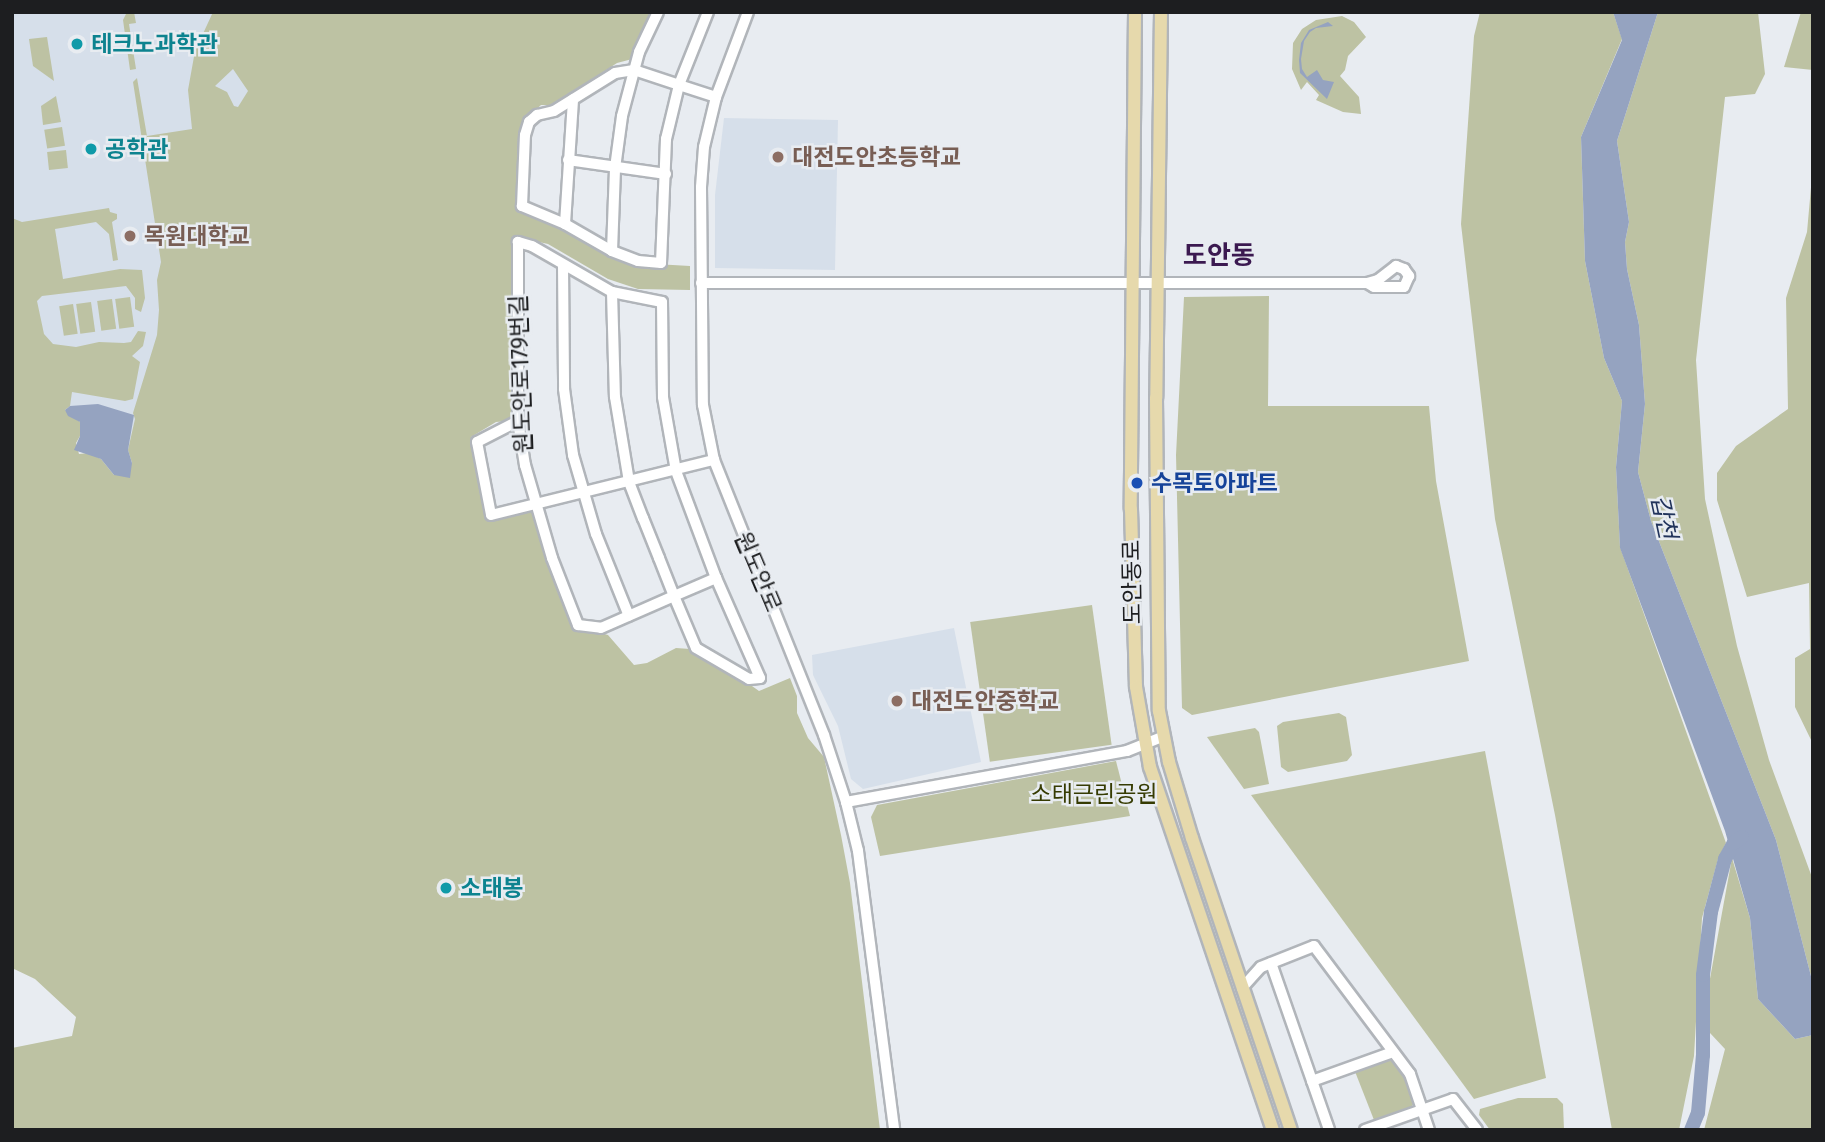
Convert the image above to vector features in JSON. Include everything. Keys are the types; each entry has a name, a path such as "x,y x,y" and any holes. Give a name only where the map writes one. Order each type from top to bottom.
{"main road":[{"name":"도안동로","path":"1135,12 1131,614 1136,687 1145,744 1185,875 1273,1130"},
{"name":"도안동로","path":"1161,12 1157,678 1164,736 1176,786 1241,988 1291,1130"}],"street":[{"path":"612,251 615,168 622,116 634,70 658,12"},
{"path":"708,12 679,85 666,139 661,263 638,261 612,251 565,224 522,206 525,135 529,122 537,115 554,111 615,73 634,70 679,85 716,97"},
{"name":"원도안로","path":"748,12 716,97 703,160 701,388 714,460 824,735 846,802 858,851 894,1130"},
{"path":"565,224 573,99"},
{"path":"568,160 666,174"},
{"name":"원도안로179번길","path":"629,616 582,493 564,389 564,265 518,242 518,421 535,505 578,625 601,628 629,616 674,596 716,578"},
{"path":"564,265 612,292 662,302 663,397 676,471 716,578 760,678 749,679 696,648 629,482 615,397 612,292"},
{"path":"701,283 1367,284"},
{"path":"518,421 477,442 491,515 714,460"},
{"path":"846,802 1127,751 1164,736"},
{"path":"1241,988 1266,965 1314,946 1410,1074 1430,1130"},
{"path":"1233,962 1266,965"},
{"path":"1266,965 1329,1130"},
{"path":"1312,1081 1393,1052"},
{"path":"1365,1130 1379,1128 1453,1099 1477,1130"}],"shaded area":[{"name":"목원대학교","path":"12,12 319,12 174,494 12,360"},
{"name":"대전도안초등학교","path":"724,118 838,120 835,270 715,268 715,195"},
{"name":"대전도안중학교","path":"954,628 981,762 863,789 851,779 838,726 813,675 812,655"}],"green space":[{"path":"127,12 134,12 136,23 129,24 136,69 130,70 123,20"},
{"path":"213,12 657,12 636,58 617,63 553,105 541,105 525,120 522,208 638,263 690,266 690,290 638,289 608,279 548,244 512,236 510,382 513,414 508,421 496,422 471,437 485,513 490,522 531,508 535,511 577,626 608,635 634,665 647,663 676,648 690,649 724,666 759,691 790,678 797,696 797,713 808,738 824,757 841,835 850,883 880,1130 12,1130 12,1048 72,1036 76,1017 35,979 12,968 12,218 22,222 109,208 110,212 117,214 117,219 112,222 118,260 113,261 109,234 96,222 55,229 63,279 120,269 142,270 145,298 141,312 135,309 135,298 126,286 42,296 37,301 44,334 53,344 76,347 99,342 124,343 131,342 138,331 146,332 143,346 132,356 140,362 133,399 125,401 72,392 70,406 65,410 80,422 80,436 76,443 79,454 89,453 101,459 114,475 132,463 128,450 135,419 133,413 157,335 159,310 157,280 161,262 133,82 137,78 147,136 192,129 188,90 195,51","holes":["233,69 248,91 238,107 234,106 227,92 215,86"]},
{"path":"1480,12 1613,12 1622,39 1581,137 1585,261 1604,358 1622,401 1616,467 1620,547 1726,843 1718,859 1702,918 1694,1056 1679,1130 1612,1130 1555,815 1495,519 1461,224 1474,36"},
{"path":"1658,12 1758,12 1765,74 1755,94 1725,97 1696,360 1705,499 1737,646 1769,760 1813,880 1813,984 1776,840 1651,521 1638,472 1645,404 1639,325 1627,269 1625,242 1629,222 1617,141"},
{"path":"1801,12 1813,12 1813,70 1784,67"},
{"path":"1342,16 1354,22 1366,37 1348,56 1345,70 1340,76 1359,97 1361,114 1343,112 1316,100 1319,95 1307,82 1301,90 1292,69 1293,43 1302,29 1316,20"},
{"path":"47,37 54,81 33,66 29,39"},
{"path":"56,96 61,122 43,125 41,106"},
{"path":"62,127 65,146 47,149 44,130"},
{"path":"66,150 68,168 49,170 47,152"},
{"path":"1813,165 1813,744 1795,707 1795,658 1810,649 1809,583 1747,597 1717,500 1717,473 1736,446 1788,409 1786,298 1807,232"},
{"path":"1269,296 1268,406 1429,406 1436,481 1469,661 1192,715 1182,708 1176,455 1184,297"},
{"path":"130,297 134,327 119,329 115,299"},
{"path":"112,299 116,329 101,331 97,301"},
{"path":"91,302 95,332 80,334 76,304"},
{"path":"73,304 78,334 64,336 59,306"},
{"path":"1092,605 1112,745 990,762 970,622"},
{"path":"1339,713 1346,717 1352,755 1347,761 1288,772 1281,767 1277,726 1283,722"},
{"path":"1255,728 1259,732 1269,784 1244,789 1207,737"},
{"path":"1485,751 1546,1078 1474,1099 1251,795"},
{"name":"소태근린공원","path":"1116,761 1130,816 880,856 871,817 877,805"},
{"path":"1732,858 1750,918 1758,999 1795,1039 1813,1035 1813,1130 1704,1130 1725,1049 1710,1033 1707,995"},
{"path":"1388,1057 1393,1059 1407,1076 1415,1102 1411,1107 1374,1120 1354,1069"},
{"path":"1518,1098 1557,1098 1563,1104 1564,1130 1490,1130 1479,1115 1480,1109"}],"water":[{"name":"갑천","path":"1613,12 1658,12 1617,141 1629,222 1625,242 1627,269 1639,325 1645,404 1638,472 1651,521 1776,840 1813,984 1813,1035 1795,1039 1758,999 1750,918 1725,831 1620,548 1616,467 1622,401 1604,358 1585,261 1581,137 1622,40"},
{"path":"1328,22 1333,26 1316,28 1310,32 1304,41 1301,59 1302,69 1307,77 1317,70 1323,80 1334,82 1327,99 1300,73 1299,60 1301,43 1309,30"},
{"path":"98,404 134,415 128,450 132,463 130,478 114,475 101,459 74,450 80,436 80,422 68,416 65,410 70,406"}],"waterway":[{"path":"1691,1130 1698,1113 1703,1055 1703,975 1711,912 1725,859 1734,843 1742,837"}],"place":[{"name":"테크노과학관","path":"77,44"},
{"name":"공학관","path":"91,149"},
{"name":"대전도안초등학교","path":"778,157"},
{"name":"목원대학교","path":"130,236"},
{"name":"수목토아파트","path":"1137,483"},
{"name":"대전도안중학교","path":"897,701"},
{"name":"소태봉","path":"446,888"}],"district":[{"name":"도안동","path":"1219,256"}]}
